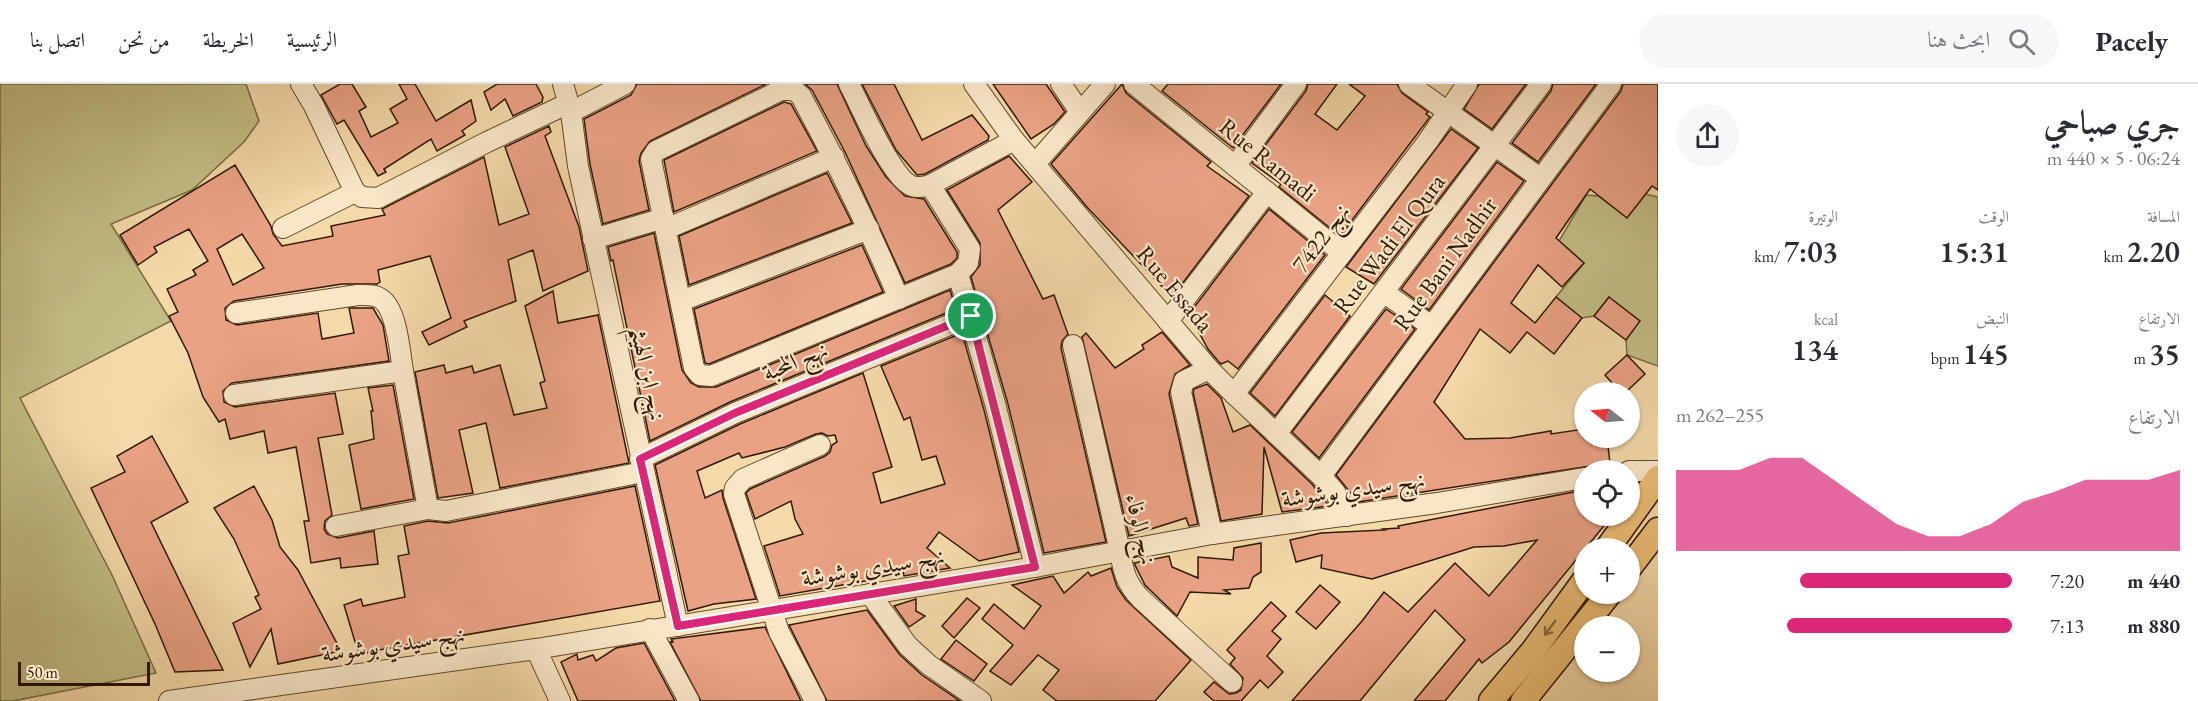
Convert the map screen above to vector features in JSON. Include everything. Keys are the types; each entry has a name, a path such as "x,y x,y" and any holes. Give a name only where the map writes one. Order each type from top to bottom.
{"main road":[{"path":"1615,538 1658,478"},
{"path":"1640,554 1658,530"},
{"path":"1491,701 1533,651 1574,595"},
{"path":"1523,701 1552,668 1601,604"}],"street":[{"path":"301,84 355,192 362,197 378,198 487,141 626,84"},
{"name":"نهج ابن الهيثم","path":"562,84 570,107 578,166 593,239 678,626"},
{"path":"849,84 897,174 910,186 919,188 930,185 1014,140"},
{"name":"Rue Essada","path":"974,84 1014,140 1209,369 1322,476 1335,492 1347,516"},
{"path":"1061,84 1080,112"},
{"path":"1035,164 1105,84"},
{"name":"Rue Ramadi","path":"1134,84 1342,253"},
{"path":"1235,166 1296,84"},
{"path":"1409,84 1540,178"},
{"name":"نهج 7422","path":"1233,394 1342,253 1467,84"},
{"name":"Rue Wadi El Qura","path":"1276,434 1541,84"},
{"name":"Rue Bani Nadhir","path":"1322,476 1611,84"},
{"path":"900,299 834,157 798,92 790,89 781,90 652,154 651,164 694,368 700,375 711,376 900,299 958,274 968,263 970,249 930,185"},
{"path":"593,239 665,224 834,157"},
{"path":"283,228 355,192"},
{"path":"1168,321 1268,192"},
{"path":"681,302 869,229"},
{"path":"958,274 971,316 1035,567"},
{"path":"1385,293 1431,326"},
{"path":"236,313 369,294 380,298 388,305 392,314 428,509"},
{"name":"نهج المحبة","path":"336,526 428,509 453,510 642,465 735,413 971,316"},
{"name":"نهج الوفاء","path":"1073,345 1120,550 1123,575 1130,588 1186,643 1232,682"},
{"path":"1209,369 1184,381 1181,392 1212,534"},
{"path":"234,395 403,371"},
{"path":"815,701 786,647 736,501 735,488 743,479 820,445"},
{"path":"1640,471 1658,471"},
{"name":"نهج سيدي بوشوشة","path":"169,701 536,649 772,608 1035,567 1212,534 1347,516 1574,480"},
{"path":"870,594 908,646 929,665 981,701"},
{"path":"650,629 689,701"},
{"path":"536,649 560,701"}],"shaded area":[{"path":"0,84 246,84 259,121 244,142 192,190 111,224 171,321 20,398 112,575 156,673 13,701 0,701"},
{"path":"1645,194 1658,197 1658,366 1627,355 1626,340 1609,297 1594,316 1582,318 1556,297 1584,263 1559,241 1586,195 1598,196 1627,217"}],"building":[{"path":"340,84 352,84 366,107 359,111 371,137 398,123 390,109 407,99 399,84 415,84 436,121 471,100 476,121 462,131 465,135 437,151 431,139 384,169 386,172 378,176 344,120 337,124 321,95"},
{"path":"497,84 536,84 543,97 542,102 513,116 505,99 491,110 484,92"},
{"path":"637,84 766,84 650,141 641,153 639,161 649,210 603,224 590,164 584,119 631,95"},
{"path":"805,84 837,84 866,146 886,177 905,196 924,199 957,252 957,258 951,264 905,283 845,152 812,90"},
{"path":"862,84 894,84 922,140 972,115 989,136 988,140 925,174 917,175 896,150"},
{"path":"993,84 1046,84 1065,112 1054,124 1031,139"},
{"path":"1122,84 1126,93 1211,162 1207,166 1249,196 1172,297 1086,206 1051,164"},
{"path":"1168,84 1281,84 1233,148 1162,91"},
{"path":"1308,84 1337,84 1315,114 1337,130 1365,96 1349,84 1397,84 1402,93 1428,112 1426,114 1430,117 1340,236 1279,187 1281,184 1252,163 1306,91"},
{"path":"1479,84 1526,84 1492,129 1464,109"},
{"path":"1553,84 1596,84 1538,162 1512,143 1551,91"},
{"path":"1623,84 1658,84 1658,190 1652,186 1627,218 1590,189 1556,238 1584,263 1562,287 1538,265 1511,303 1535,323 1556,297 1582,318 1554,354 1527,332 1510,353 1480,329 1434,402 1465,439 1510,438 1551,431 1551,434 1574,431 1574,448 1608,448 1610,460 1574,460 1574,469 1358,502 1336,475 1621,91"},
{"path":"784,102 791,104 817,151 674,212 664,160"},
{"path":"549,126 551,132 545,136 579,227 588,271 543,291 533,250 508,260 516,301 464,321 467,327 429,345 422,332 451,318 430,256 378,270 380,282 377,284 342,284 234,301 225,308 226,320 237,325 318,313 322,339 354,333 349,308 373,308 383,325 389,361 232,383 223,391 224,402 235,407 335,393 343,434 318,438 332,515 325,521 324,529 327,534 338,538 374,531 378,564 341,568 340,558 311,563 304,521 309,521 296,447 268,453 264,431 230,439 225,419 219,422 203,397 188,353 169,316 178,312 167,289 196,275 193,270 208,261 189,229 154,247 157,252 138,265 120,235 235,165 282,246 333,236 331,226 385,215 382,209 484,157 499,225 529,214 505,147","holes":["242,234 264,268 233,285 217,249"]},
{"path":"1451,129 1478,148 1374,284 1346,267"},
{"path":"1009,156 1032,182 998,210 1043,299 1054,295 1068,334 1062,341 1061,348 1106,542 1044,553 1008,404 971,277 980,265 980,243 947,190"},
{"path":"1497,162 1524,181 1429,310 1401,289"},
{"path":"827,173 852,223 689,285 679,236"},
{"path":"1269,209 1325,255 1238,369 1228,361 1221,364 1218,361 1208,349 1189,314"},
{"path":"654,233 682,370 691,383 699,387 716,387 950,290 956,309 730,402 650,441 613,260 611,261 608,247"},
{"path":"862,245 883,292 709,364 705,363 694,309"},
{"path":"553,291 558,323 598,315 629,463 500,488 486,423 459,430 473,493 438,498 415,372 444,365 446,373 472,366 474,373 500,365 514,415 547,408 540,383 545,381 525,306"},
{"path":"1325,295 1350,316 1275,416 1250,393"},
{"path":"1609,297 1640,321 1626,340 1594,316"},
{"path":"1386,309 1415,329 1319,458 1292,432"},
{"path":"1162,332 1190,365 1175,374 1169,394 1198,524 1189,526 1186,518 1129,536 1082,337 1086,333 1115,368 1144,349 1142,345"},
{"path":"962,333 984,410 1019,552 979,561 939,532 927,548 950,568 904,576 903,571 865,581 780,596 764,546 803,534 795,519 791,501 755,519 746,493 750,489 830,452 832,445 837,442 835,435 816,434 785,447 742,458 739,453 697,471 705,498 722,490 756,599 714,604 688,611 655,465 740,424 863,373 892,467 873,473 881,503 945,484 936,456 922,460 910,417 904,420 881,366"},
{"path":"1627,355 1645,374 1637,382 1611,382 1605,375"},
{"path":"1207,384 1221,398 1233,432 1250,425 1312,484 1329,506 1282,512 1264,447 1262,514 1221,521 1193,392 1194,389"},
{"path":"393,385 414,499 361,509 349,445 374,439 371,411 373,411 368,388"},
{"path":"152,436 188,502 151,522 223,670 175,672 91,488 125,472 117,456"},
{"path":"254,486 272,520 280,547 298,570 341,651 278,664 271,629 250,667 233,623 261,609 255,597 259,595 234,539 214,508"},
{"path":"635,486 660,601 359,655 344,605 361,599 363,606 405,597 398,556 409,554 404,526 428,521 448,523"},
{"path":"1574,492 1574,526 1604,526 1594,538 1574,538 1574,562 1509,642 1482,663 1479,659 1445,701 1414,701 1465,640 1435,610 1360,701 1292,701 1362,621 1384,592 1408,612 1455,563 1489,596 1537,540 1504,546 1474,547 1372,579 1321,568 1322,555 1296,562 1290,540 1321,533 1385,530 1383,529 1399,528 1398,526"},
{"path":"1261,543 1261,572 1253,577 1249,588 1224,590 1231,594 1190,592 1177,616 1145,585 1134,563 1169,556 1172,567 1198,578 1198,557 1233,560 1234,548"},
{"path":"1111,568 1117,587 1126,600 1191,660 1155,701 1057,701 1043,690 1059,670 1038,655 1011,685 990,671 1013,645 982,619 994,604 1024,629 1041,606 1012,585 1053,576 1064,593 1088,572 1091,576"},
{"path":"1320,585 1340,602 1316,629 1296,612"},
{"path":"967,598 980,608 954,638 942,626"},
{"path":"916,599 916,611 925,616 909,627 894,606"},
{"path":"1271,602 1286,616 1272,631 1281,639 1267,656 1283,672 1268,688 1260,680 1241,701 1214,701 1204,692 1214,682 1229,694 1241,690 1243,678 1230,664 1235,658 1227,650"},
{"path":"867,610 900,655 922,675 960,701 827,701 789,625"},
{"path":"765,627 801,701 701,701 670,642 673,642 671,639"},
{"path":"956,640 987,664 974,681 941,659"},
{"path":"644,643 675,701 578,701 561,662 577,654 578,660 593,655 596,661 616,648"}],"route":[{"path":"971,316 1035,567 772,608 678,626 640,459 735,413 971,316"}]}
